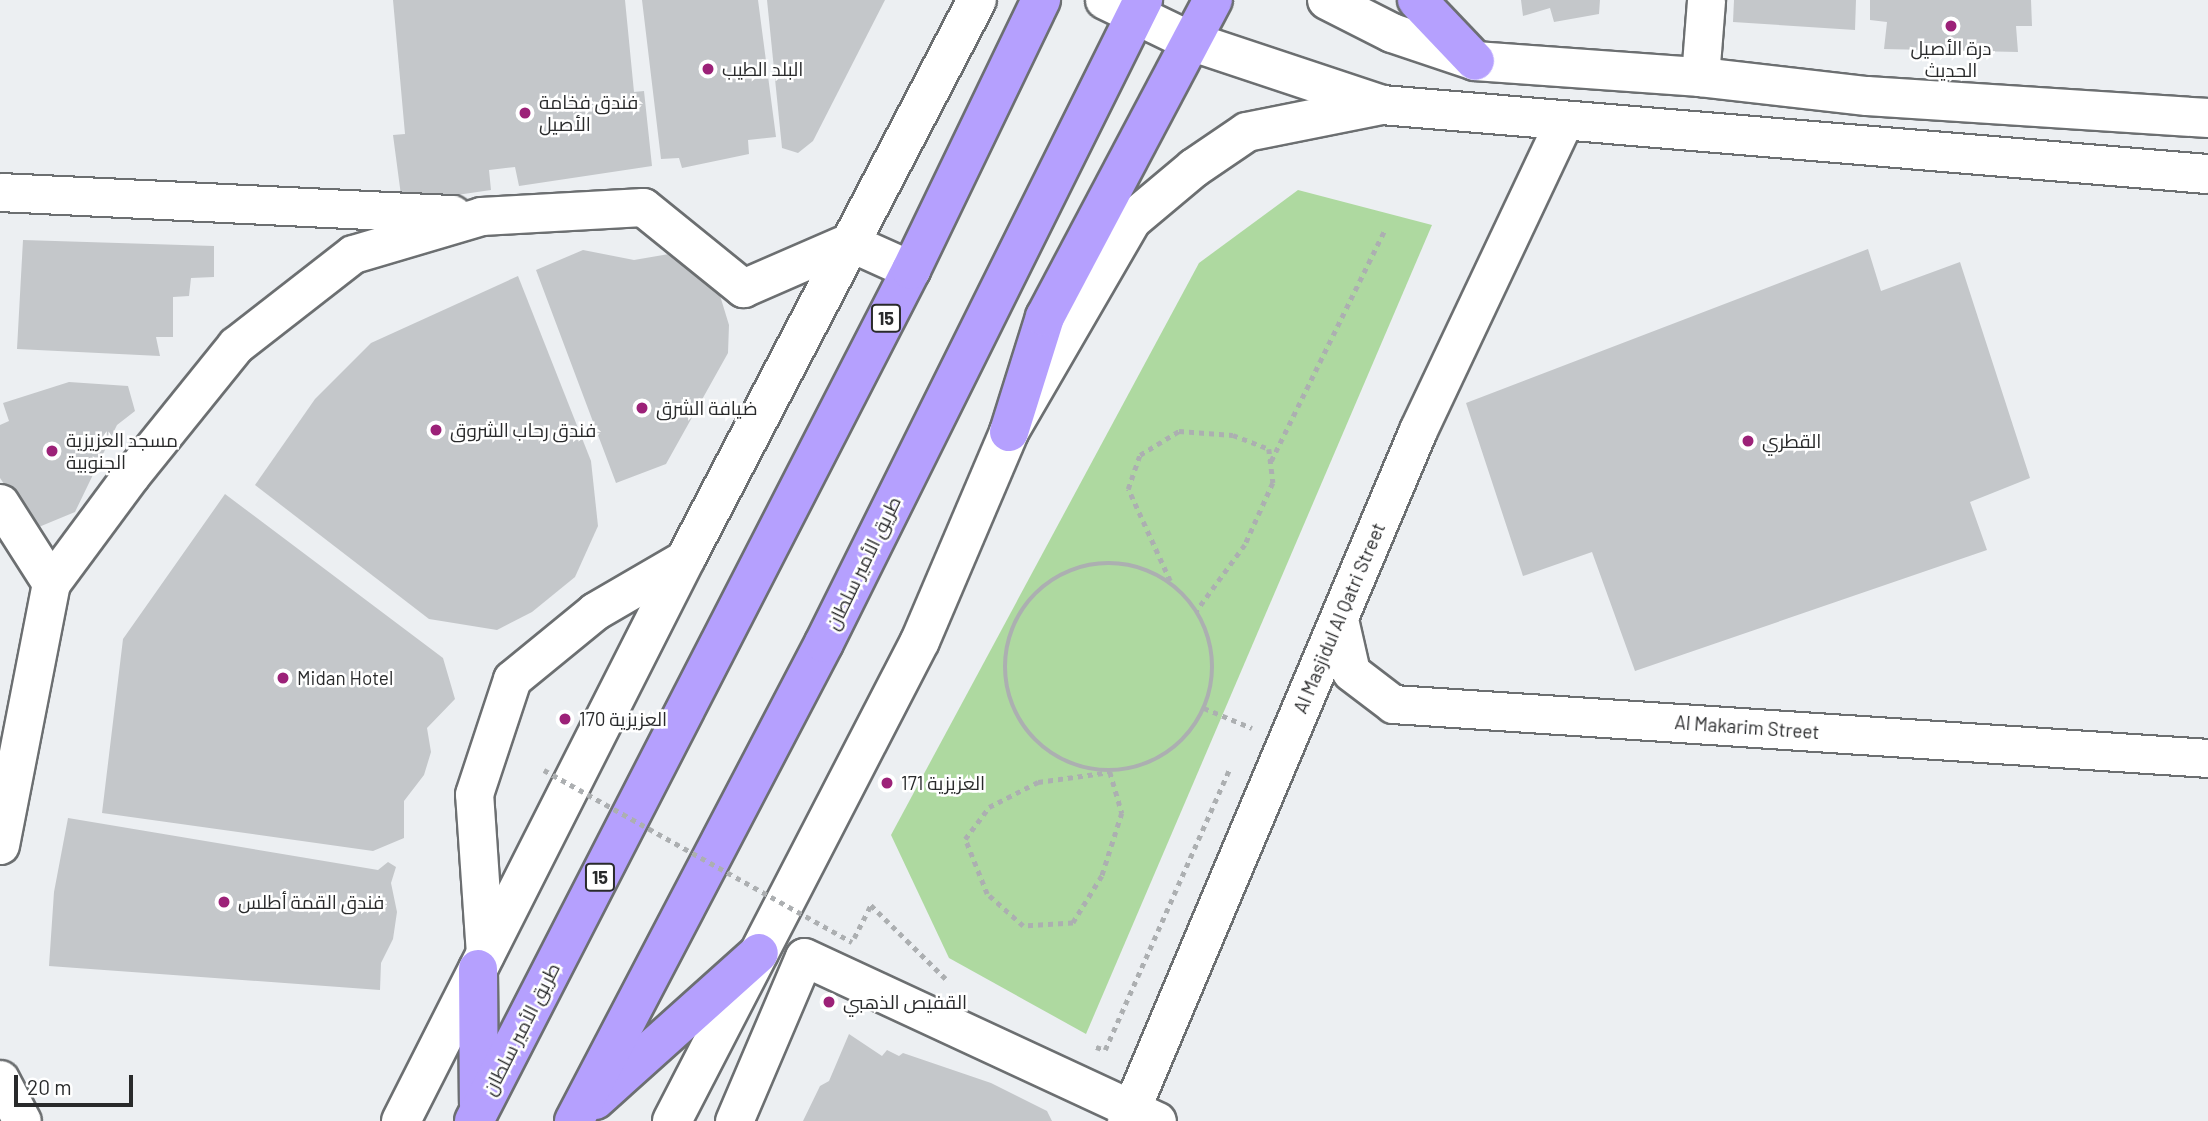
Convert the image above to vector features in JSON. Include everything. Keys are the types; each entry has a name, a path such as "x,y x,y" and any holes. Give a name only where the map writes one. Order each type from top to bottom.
{"highway":[{"name":"طريق الأمير سلطان","path":"477,1116 911,270 1041,0"},
{"path":"1009,432 1045,317 1213,0"},
{"path":"1417,0 1475,61"},
{"name":"طريق الأمير سلطان","path":"575,1119 824,643 1127,5"},
{"path":"575,1119 759,953"},
{"path":"477,1116 482,962"}],"street":[{"path":"401,1121 686,558 977,0"},
{"path":"1327,0 1392,33 1475,61 1700,77 1867,96 2208,118"},
{"path":"1700,77 1706,0"},
{"path":"1127,5 1190,41 1382,105 2208,174"},
{"path":"672,1121 920,641 1009,432 1132,220 1194,168 1247,132 1382,105"},
{"name":"Al Masjidul Al Qatri Street","path":"1138,1117 1287,742 1418,430 1564,121"},
{"path":"0,191 481,216 643,207 743,288 849,242 911,270"},
{"path":"0,845 12,727 51,583 131,475 236,345 353,254 481,216"},
{"path":"0,503 51,583"},
{"path":"482,962 474,794 512,679 595,611 686,558"},
{"name":"Al Makarim Street","path":"1339,619 1351,672 1393,704 2208,758"},
{"path":"734,1121 804,957 1138,1117"},
{"path":"0,1079 22,1121"}],"path":[{"path":"1270,462 1385,229"},
{"path":"1110,772 1122,813 1102,876 1073,923 1023,926 987,894 965,839 989,807 1038,782 1144,766 1174,750 1197,725 1211,694 1213,660 1206,626 1173,586 1128,489 1140,455 1179,431 1233,435 1269,449 1273,483 1245,545 1196,612"},
{"path":"1110,772 1075,766 1055,755 1021,723 1007,680 1005,657 1014,623 1033,594 1062,574 1094,563 1128,564 1173,586"},
{"path":"1204,708 1287,742"},
{"path":"1242,739 1248,726"},
{"path":"1093,1045 1105,1050 1232,764"},
{"path":"544,770 852,942 871,905 948,980"}],"green space":[{"path":"1298,190 1432,225 1086,1034 949,958 891,835 1199,263"}],"building":[{"name":"فندق فخامة الأصيل","path":"393,0 625,0 634,92 644,91 652,166 519,186 515,167 489,170 491,190 402,203 393,135 405,134"},
{"name":"البلد الطيب","path":"642,0 758,0 776,137 748,140 749,154 682,168 679,158 661,159"},
{"path":"767,0 885,0 813,141 798,153 782,148"},
{"path":"1521,0 1600,0 1599,14 1554,22 1550,8 1523,16"},
{"path":"1734,0 1856,0 1855,30 1733,22"},
{"name":"درة الأصيل الحديث","path":"1870,0 2031,0 2032,26 2016,26 2018,52 1884,49 1887,22 1870,20"},
{"path":"23,240 214,246 214,277 191,278 189,296 173,297 173,337 156,337 160,356 17,349"},
{"name":"القطري","path":"1868,249 1881,291 1960,262 2030,478 1970,502 1987,550 1635,671 1592,552 1523,576 1466,403"},
{"name":"ضيافة الشرق","path":"583,250 634,260 669,254 702,266 718,289 729,325 728,353 666,464 616,483 536,270"},
{"name":"فندق رحاب الشروق","path":"518,276 591,461 598,526 575,577 532,612 497,630 429,619 255,485 315,399 371,343"},
{"name":"مسجد العزيزية الجنوبية","path":"69,382 128,386 135,411 117,425 75,512 34,529 0,478 0,425 9,421 3,403"},
{"name":"Midan Hotel","path":"225,494 443,658 455,699 427,728 431,752 424,775 404,801 404,838 373,851 102,813 123,639"},
{"name":"فندق القمة أطلس","path":"68,818 378,870 388,862 396,867 391,883 397,912 393,939 381,963 380,990 49,966 54,892"},
{"path":"849,1034 882,1056 887,1050 899,1056 903,1053 991,1083 1047,1111 1052,1121 803,1121 820,1086 829,1081"}],"place":[{"name":"درة الأصيل الحديث","path":"1951,26"},
{"name":"البلد الطيب","path":"708,69"},
{"name":"فندق فخامة الأصيل","path":"525,113"},
{"name":"ضيافة الشرق","path":"642,408"},
{"name":"فندق رحاب الشروق","path":"436,430"},
{"name":"القطري","path":"1748,441"},
{"name":"مسجد العزيزية الجنوبية","path":"52,451"},
{"name":"Midan Hotel","path":"283,678"},
{"name":"العزيزية 170","path":"565,719"},
{"name":"العزيزية 171","path":"887,783"},
{"name":"فندق القمة أطلس","path":"224,902"},
{"name":"القفيص الذهبي","path":"829,1002"}]}
